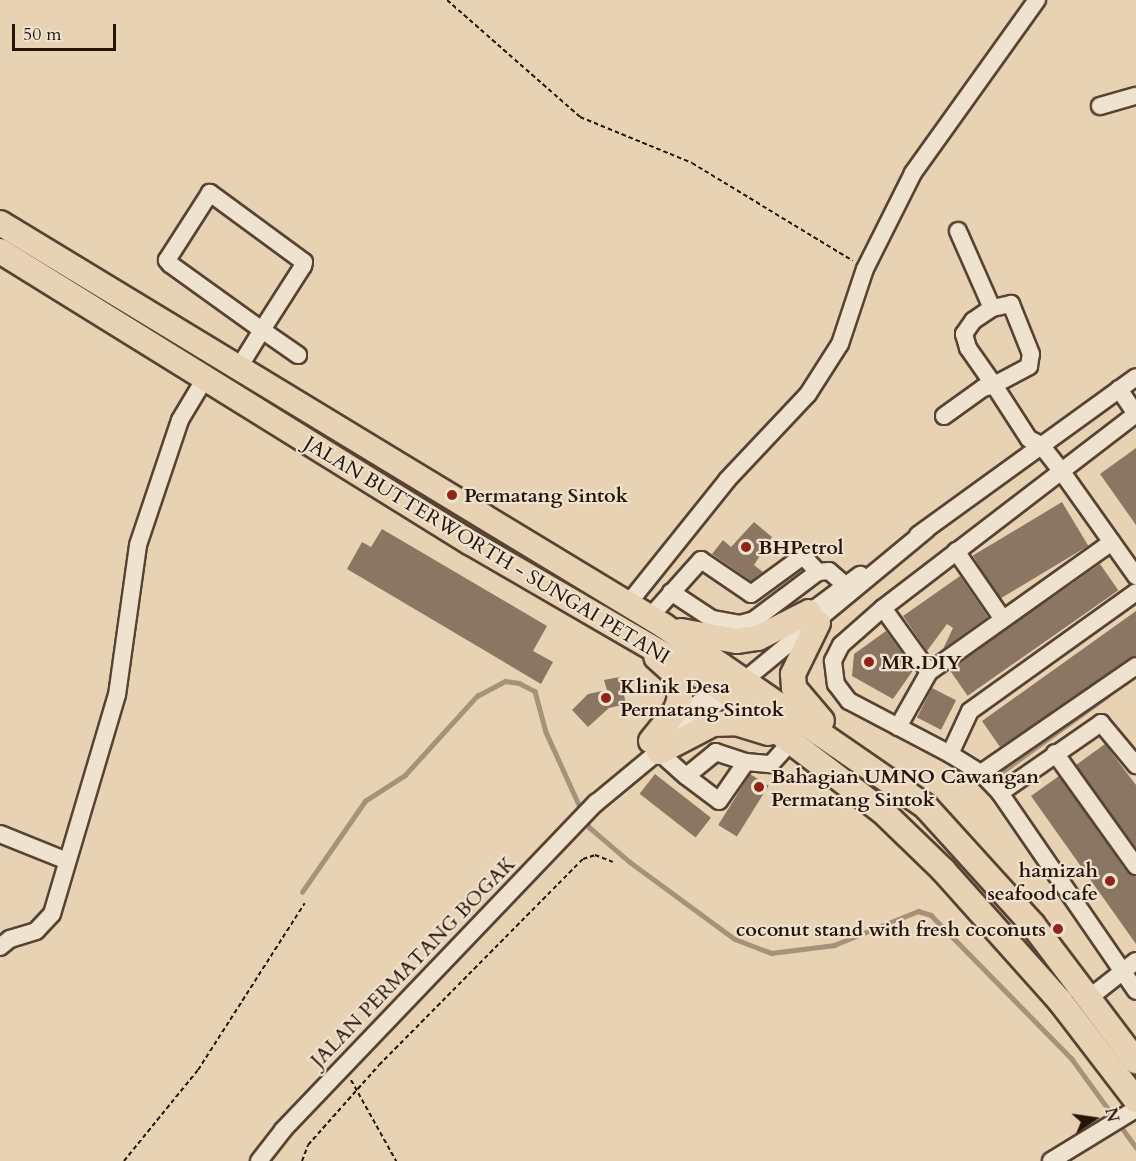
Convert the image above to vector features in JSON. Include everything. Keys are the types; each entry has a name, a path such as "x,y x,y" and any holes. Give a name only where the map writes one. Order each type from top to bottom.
{"highway":[{"name":"JALAN BUTTERWORTH - SUNGAI PETANI","path":"0,223 243,361 627,605 650,627"},
{"name":"JALAN BUTTERWORTH - SUNGAI PETANI","path":"0,251 200,387 650,627 732,684 851,751 926,807 1026,917 1136,1061"},
{"path":"650,627 736,641 758,638 813,618"},
{"path":"813,618 796,659 794,687 851,751"},
{"path":"650,627 679,686 676,710 655,746"},
{"name":"JALAN BUTTERWORTH - SUNGAI PETANI","path":"732,684 790,743 882,812 943,870 1060,1000 1134,1108"},
{"path":"655,746 713,724 755,726 790,743"}],"street":[{"path":"627,605 727,480 808,394 840,344 865,269 913,173 1037,0"},
{"path":"1100,106 1136,96"},
{"path":"243,361 260,334 303,266 302,257 210,193 167,260 260,334 298,356"},
{"path":"958,231 992,308"},
{"path":"945,416 994,385 1032,361 1014,308 1005,304 992,308 973,321 964,334 968,348 994,385 1029,439 1041,446 1062,472 1136,576"},
{"path":"813,618 926,530 1136,376"},
{"path":"0,947 46,924 117,695 138,544 180,420 200,387"},
{"path":"1119,389 1136,414 883,608 841,645 833,661 836,684 849,701 950,754 981,773 1000,793 1136,991"},
{"path":"813,618 845,585 926,530"},
{"path":"898,727 929,672 1112,542"},
{"path":"956,551 1002,618"},
{"path":"650,627 671,592 701,560 751,594 803,556 818,572"},
{"path":"671,592 712,619 740,624 754,620 818,572 829,571 845,585"},
{"path":"950,754 970,711 1136,592"},
{"path":"883,608 929,672"},
{"name":"JALAN PERMATANG BOGAK","path":"259,1161 341,1069 576,822 655,746 813,618"},
{"path":"981,773 1136,666"},
{"path":"1000,793 1101,723 1136,765"},
{"path":"687,776 716,752 746,762 771,764 790,743"},
{"path":"655,746 687,776 719,801 746,762"},
{"path":"1055,753 1136,866"},
{"path":"0,834 67,861"},
{"path":"1089,998 1136,961"},
{"path":"1052,1161 1112,1125 1134,1108"}],"path":[{"path":"447,0 580,117 692,163 865,269"},
{"path":"302,1161 308,1145 361,1090 379,1065 583,859 595,855 613,862"},
{"path":"124,1161 198,1070 305,903"},
{"path":"341,1069 361,1090 396,1161"}],"building":[{"path":"1136,448 1136,525 1100,474"},
{"path":"1062,502 1088,546 999,599 973,556"},
{"path":"754,522 772,537 754,565 763,572 751,581 712,554 723,540 731,547"},
{"path":"382,529 547,626 533,651 553,662 541,684 347,569 362,542 371,547"},
{"path":"1100,564 1118,590 968,696 949,670"},
{"path":"960,576 988,617 943,649 953,628 947,624 927,651 903,616"},
{"path":"1136,611 1136,656 1000,747 982,721"},
{"path":"886,631 914,669 893,699 852,676 854,654"},
{"path":"620,677 626,704 609,708 588,727 572,710 588,694 607,690 604,680"},
{"path":"932,688 956,700 941,730 917,717"},
{"path":"1105,744 1136,785 1136,848 1076,765"},
{"path":"655,774 711,818 696,837 640,794"},
{"path":"750,774 769,786 737,837 718,825"},
{"path":"1059,776 1127,872 1136,876 1136,944 1031,796"}],"waterway":[{"path":"302,892 365,801 405,775 477,696 505,681 519,683 535,691 546,732 589,827 630,862 735,939 771,953 834,945 918,911 931,915 1072,1059 1136,1147"},
{"path":"1003,771 1107,696"}],"place":[{"name":"Permatang Sintok","path":"452,495"},
{"name":"BHPetrol","path":"746,547"},
{"name":"MR.DIY","path":"869,662"},
{"name":"Klinik Desa Permatang Sintok","path":"606,698"},
{"name":"Bahagian UMNO Cawangan Permatang Sintok","path":"759,787"},
{"name":"hamizah seafood cafe","path":"1110,881"},
{"name":"coconut stand with fresh coconuts","path":"1058,929"}]}
